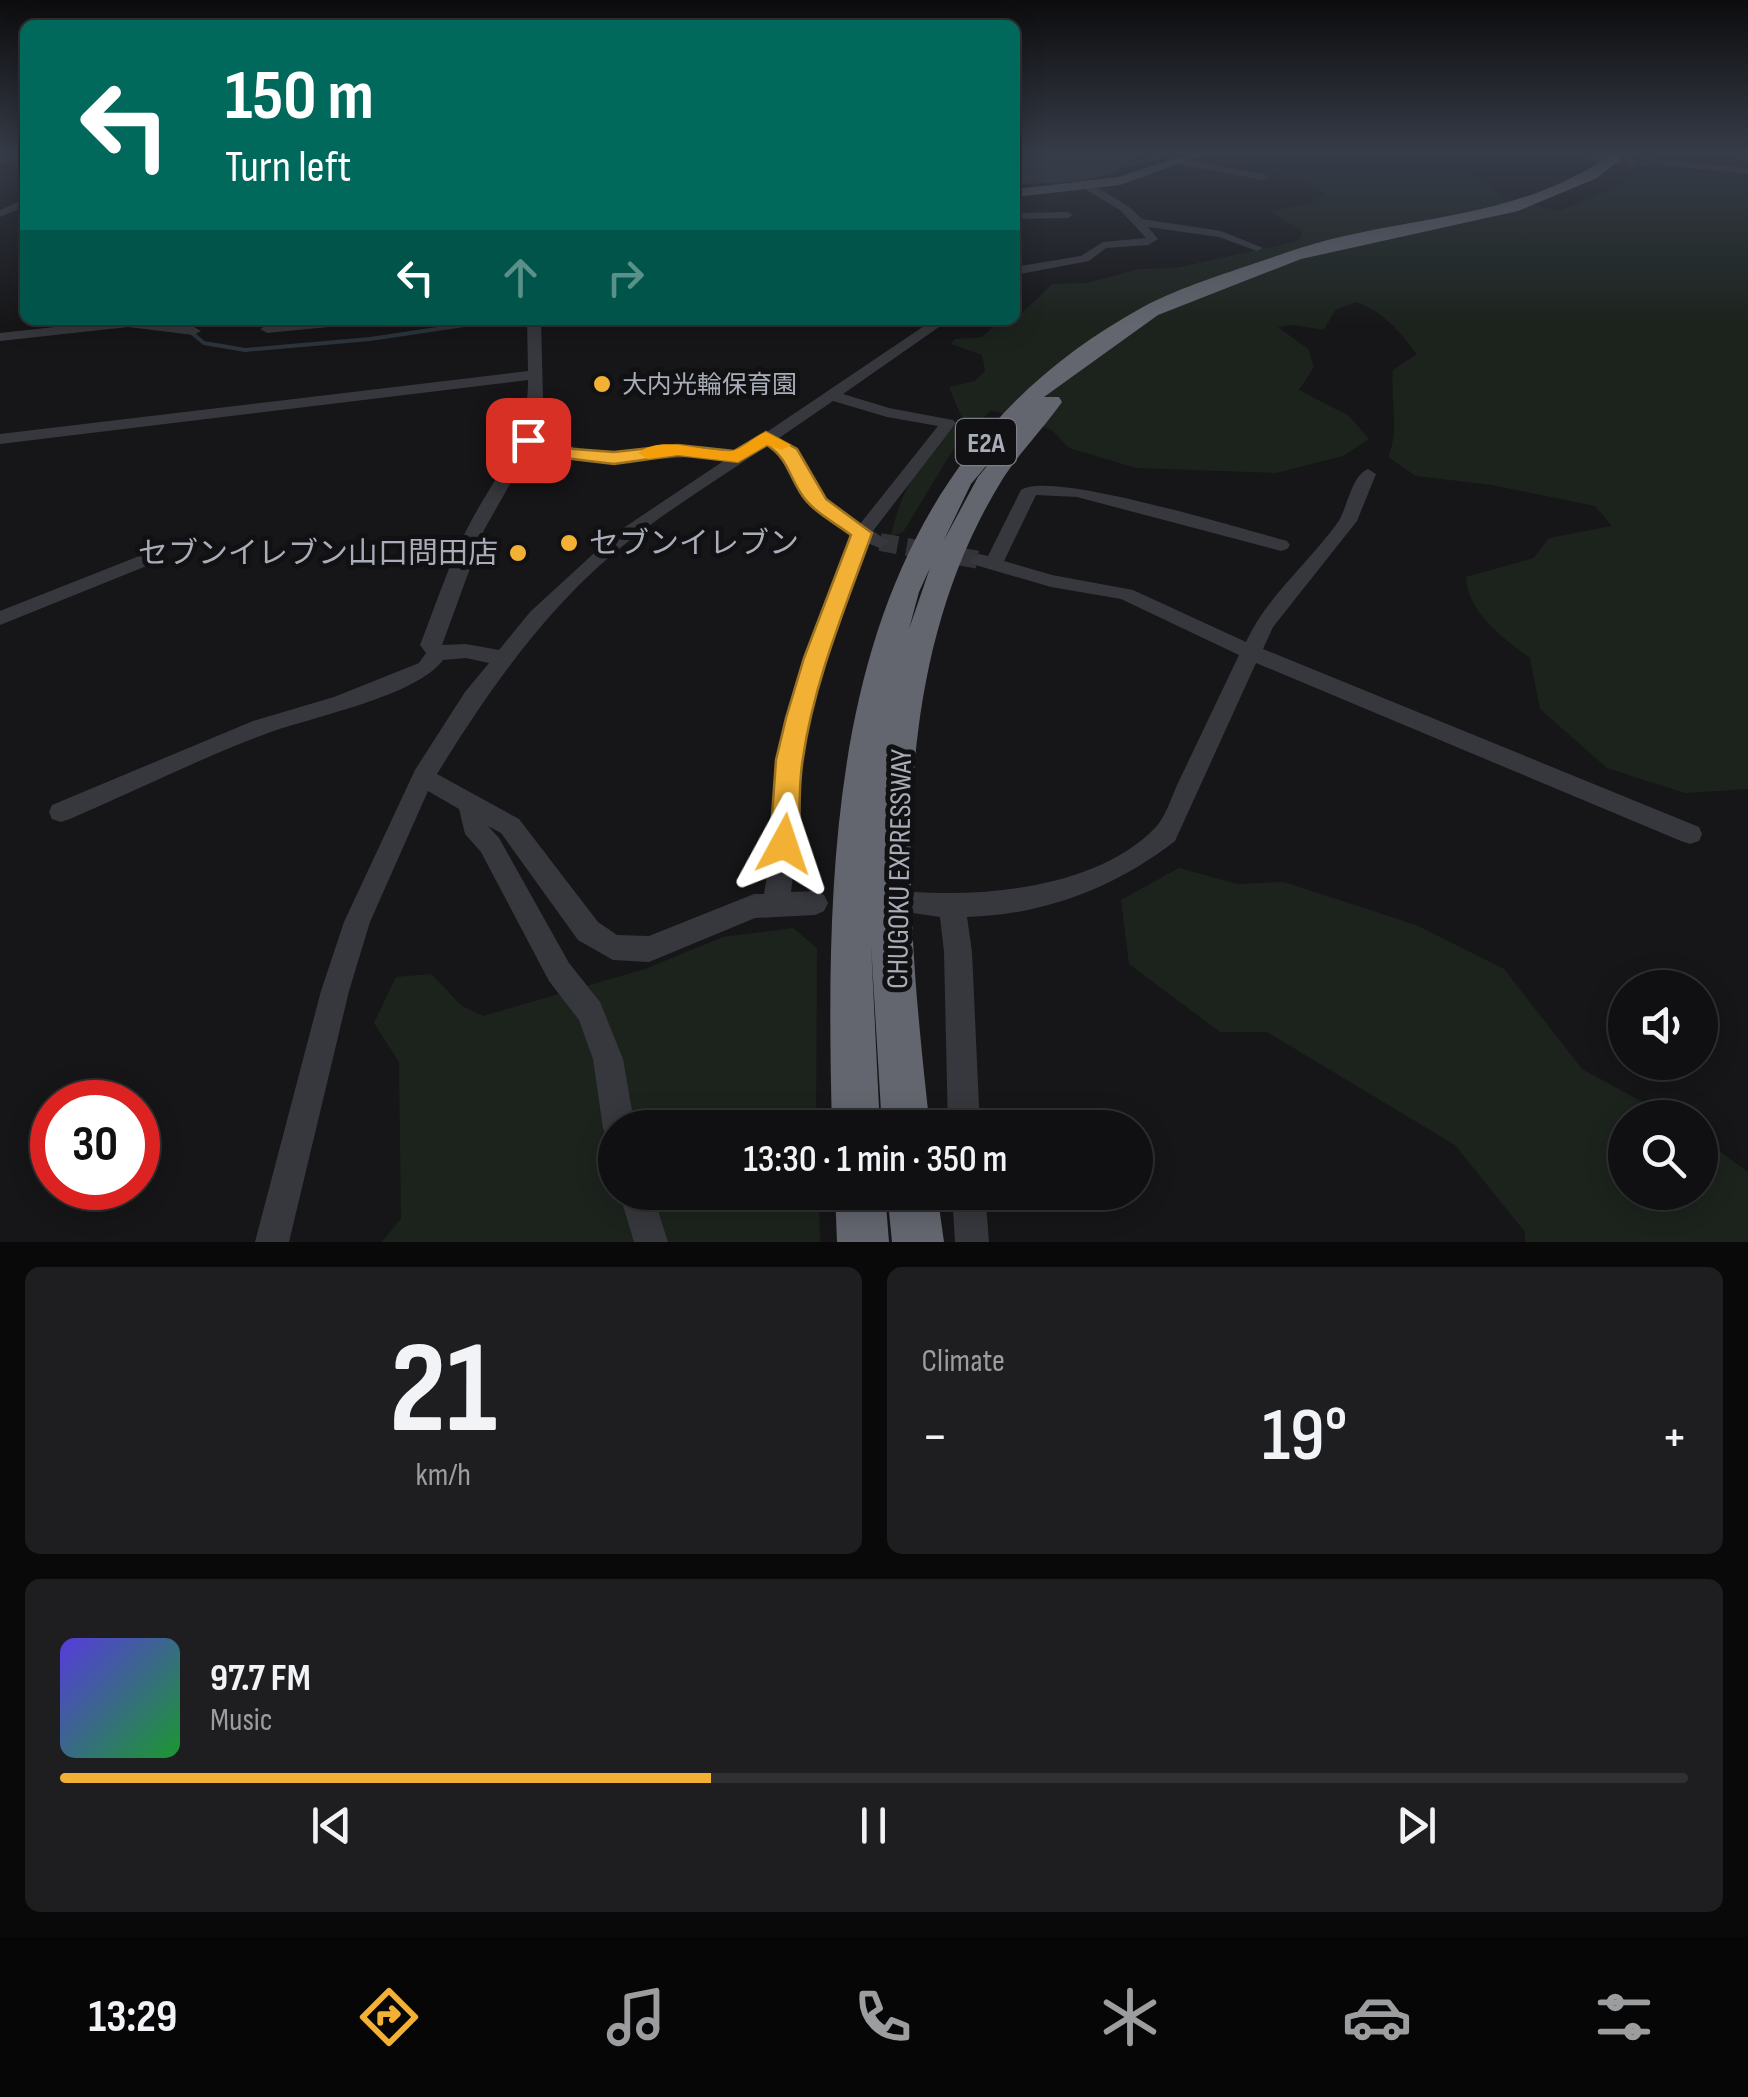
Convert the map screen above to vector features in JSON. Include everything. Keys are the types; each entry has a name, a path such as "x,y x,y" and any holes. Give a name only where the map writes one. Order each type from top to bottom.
{"highway":[{"name":"CHUGOKU EXPRESSWAY","path":"855,1110 850,915 856,796 867,722 891,625 921,546 978,451 1008,416 1073,359 1172,299 1292,256 1495,210"},
{"name":"CHUGOKU EXPRESSWAY","path":"905,1110 892,913 895,796 902,726 926,612 948,553 1001,459 1066,387 1145,328 1189,306 1308,263 1522,210"},
{"path":"861,1210 863,1242"},
{"path":"914,1210 918,1242"}],"street":[{"path":"1020,270 1084,260 1103,245 1152,239 1126,210"},
{"path":"1020,216 1068,215"},
{"path":"1139,222 1221,234 1256,248"},
{"path":"0,334 105,325"},
{"path":"144,325 194,331"},
{"path":"269,325 267,328 302,325"},
{"path":"437,653 430,645 434,629 475,530 528,440 536,399 534,325"},
{"path":"272,1242 340,974 384,856 422,778 503,658 599,556 932,325"},
{"path":"0,439 535,375"},
{"path":"776,905 789,814 789,760 820,644 871,538 948,423 887,412 830,395"},
{"path":"766,438 790,452 819,503 871,538"},
{"path":"528,440 595,457 678,450 738,457"},
{"path":"916,904 952,908 1036,897 1141,856 1166,834 1184,804 1264,624 1348,522 1368,474"},
{"path":"1281,544 1077,492 1030,490 986,562 1051,581 1126,594 1250,652 1690,834"},
{"path":"0,618 47,608 118,577 152,557"},
{"path":"61,812 261,727 342,703 426,668 437,653 466,651 503,658"},
{"path":"422,778 510,826 588,932 613,948 649,949 754,906 815,903"},
{"path":"470,803 474,827 490,845 559,972 590,1012 608,1058 616,1110"},
{"path":"952,908 958,952 963,1110"},
{"path":"641,1210 651,1242"},
{"path":"969,1210 972,1242"}],"shaded area":[{"path":"1748,210 1748,789 1685,793 1607,768 1540,709 1530,658 1480,613 1466,577 1534,558 1549,538 1612,526 1595,506 1492,485 1416,476 1388,457 1394,425 1393,370 1417,354 1383,317 1356,302 1335,310 1324,330 1294,325 1278,327 1308,349 1314,367 1299,390 1349,416 1369,439 1343,456 1276,473 1136,468 1069,448 1052,430 991,410 956,445 903,532 891,536 917,472 962,418 949,387 975,381 985,371 982,355 951,344 955,339 982,337 995,325 1020,325 1020,315 1052,284 1087,283 1139,269 1176,268 1302,237 1302,231 1270,211"},
{"path":"1179,868 1237,884 1284,882 1416,925 1504,969 1582,1069 1639,1100 1608,1100 1608,1210 1718,1210 1718,1150 1748,1172 1748,1242 1525,1242 1525,1232 1455,1145 1267,1032 1220,1032 1129,964 1121,900"},
{"path":"793,928 817,948 816,1110 598,1110 598,1210 819,1210 820,1242 382,1242 401,1218 399,1062 374,1023 396,977 431,974 462,1006 483,1016 645,969 723,937"}],"waterway":[{"path":"182,325 204,343 245,350 370,339 464,325"}],"tunnel":[{"path":"880,542 979,560"}],"slow traffic":[{"path":"648,453 678,450 738,457 766,438 782,445"}],"place":[{"name":"大内光輪保育園","path":"602,384"},
{"name":"セブンイレブン","path":"569,543"},
{"name":"セブンイレブン山口問田店","path":"518,553"}],"route":[{"path":"528,440 595,457 678,450 738,457 766,438 790,452 819,503 862,533 798,718 789,760 789,814 784,844"}]}
